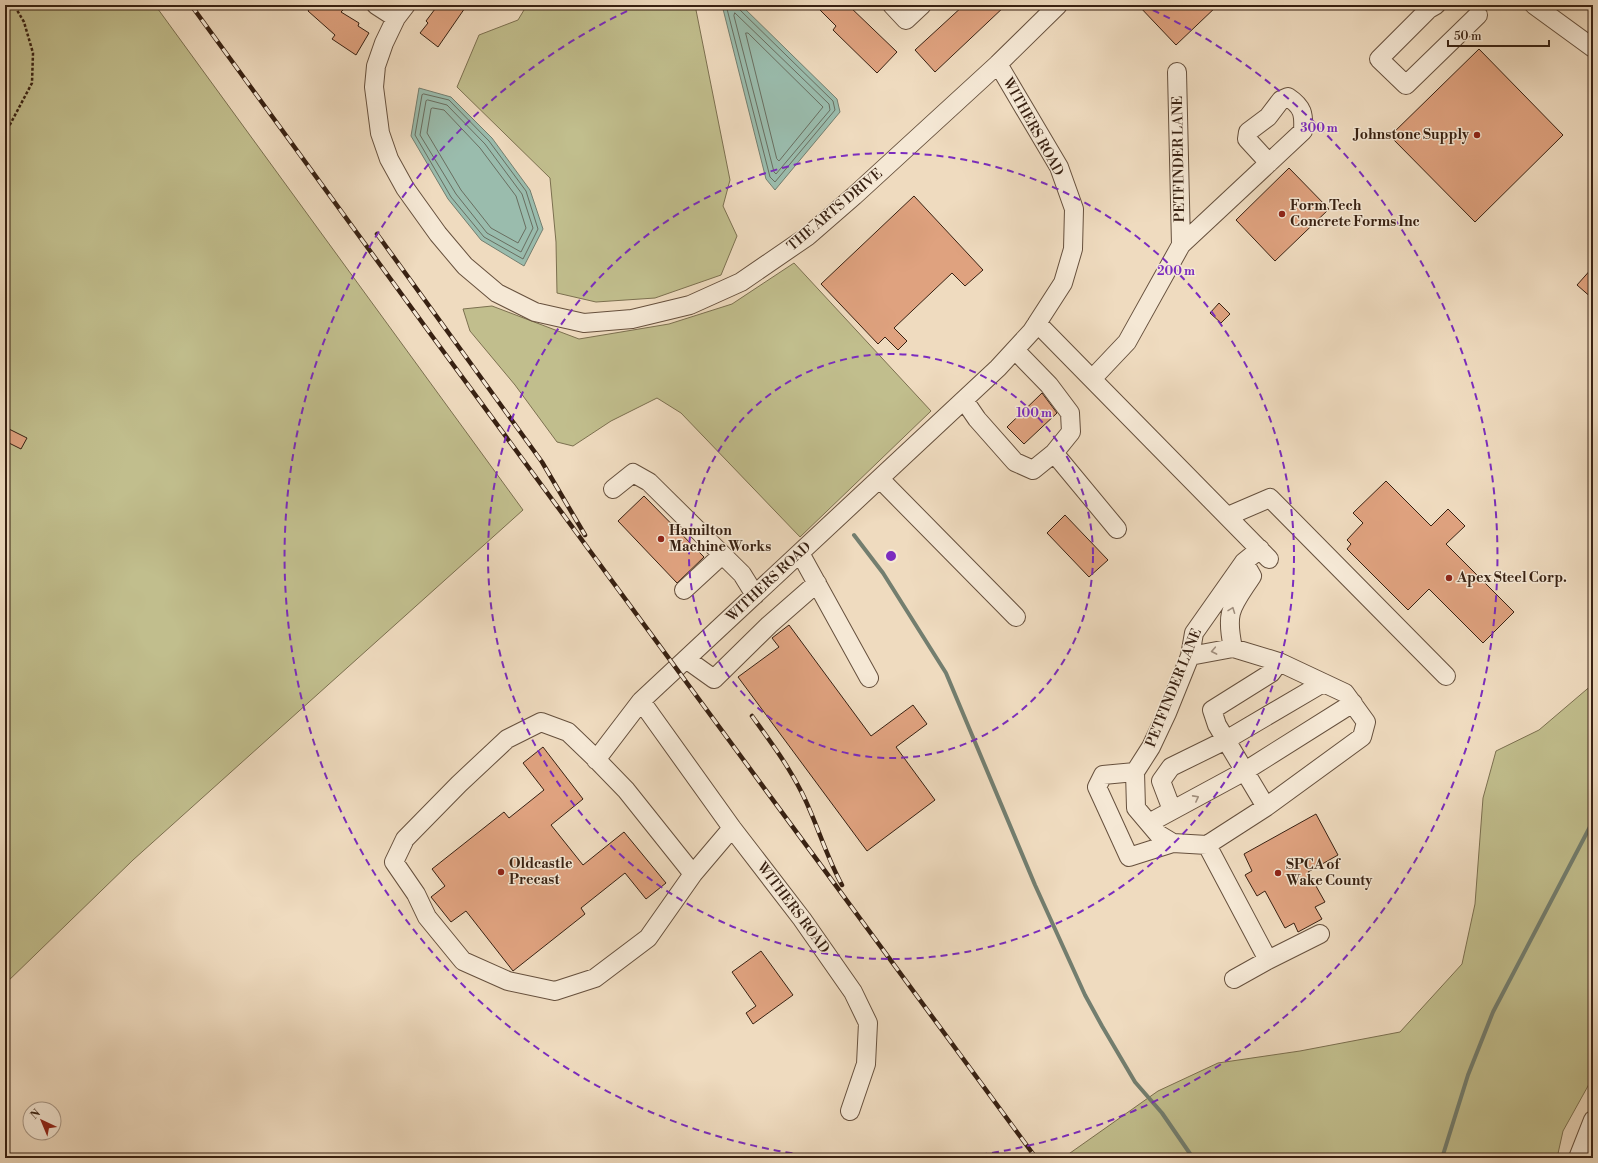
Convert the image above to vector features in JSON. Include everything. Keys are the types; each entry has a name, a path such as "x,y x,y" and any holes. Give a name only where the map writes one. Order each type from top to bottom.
{"street":[{"path":"376,5 401,12"},
{"path":"892,5 906,20 922,5"},
{"name":"THE ARTS DRIVE","path":"401,12 384,44 376,66 374,87 380,133 388,158 405,188 438,234 465,266 497,293 535,312 584,323 632,319 690,305 741,282 808,236 998,64 1058,5"},
{"path":"1436,5 1429,9 1379,59 1406,85 1478,15"},
{"path":"1534,5 1593,48"},
{"name":"WITHERS ROAD","path":"850,1111 866,1064 868,1023 853,992 830,958 732,828 642,701 964,400 1015,350 1037,323 1063,283 1073,249 1074,209 1059,167 998,64"},
{"name":"PETFINDER LANE","path":"1177,72 1181,245"},
{"name":"PETFINDER LANE","path":"1092,379 1127,342 1181,245 1268,163"},
{"name":"PETFINDER LANE","path":"1037,323 1264,554 1244,562 1194,633 1190,656 1151,747 1135,772"},
{"path":"964,400 977,418 1015,462 1033,470 1054,453 1071,432 1070,413 1049,385 1015,350"},
{"path":"1054,453 1117,529"},
{"path":"613,488 633,473 649,482 742,574 755,595"},
{"path":"880,478 1016,617"},
{"path":"1228,516 1270,498 1446,676"},
{"path":"800,553 868,678"},
{"path":"684,590 722,555"},
{"path":"1233,648 1229,627 1230,610 1252,576 1244,562"},
{"path":"686,659 714,679 769,625 817,583"},
{"path":"1173,843 1158,834 1136,808 1135,772 1103,775 1097,787 1129,857 1173,843 1207,845 1266,807 1362,737 1366,722 1345,693 1278,662 1233,648 1190,656"},
{"path":"1266,807 1217,725 1212,710 1271,673 1278,662"},
{"path":"1172,810 1161,781 1171,767 1226,740 1323,683"},
{"path":"596,760 642,701"},
{"path":"1149,823 1245,771 1353,703"},
{"path":"693,874 626,790 568,732 541,722 507,739 459,784 405,840 394,862 416,894 427,917 463,961 508,980 555,991 595,978 648,938 693,874 732,828"},
{"path":"1207,845 1268,960"},
{"path":"1234,979 1320,934"},
{"path":"1578,1158 1593,1120"}],"path":[{"path":"5,134 32,83 33,53 24,22 14,5"}],"shaded area":[{"path":"5,5 155,5 523,510 133,860 5,984"},
{"path":"527,5 695,5 730,180 723,206 737,236 721,275 655,298 596,302 557,293 556,242 550,178 457,87 479,35 518,20"},
{"path":"794,263 931,411 800,537 681,413 657,398 611,421 573,446 557,442 515,385 470,331 463,309 492,306 579,339 669,324 732,304"},
{"path":"1593,684 1593,1077 1563,1131 1557,1158 1063,1158 1158,1091 1218,1063 1300,1051 1400,1032 1462,964 1475,904 1483,798 1496,751 1539,730"}],"water":[{"path":"722,5 741,5 837,99 840,112 775,190 766,179"},
{"path":"419,88 451,97 492,138 530,190 543,229 524,266 481,240 448,199 411,136"}],"building":[{"path":"312,5 348,5 341,12 359,23 358,26 369,33 356,55 332,39 335,35 308,11"},
{"path":"438,5 467,5 438,47 420,33 428,23 426,21"},
{"path":"815,5 848,5 897,52 877,73 833,30 836,26"},
{"path":"964,5 1006,5 935,72 915,50"},
{"path":"1138,5 1218,5 1176,45"},
{"name":"Johnstone Supply","path":"1479,49 1563,135 1475,222 1390,136"},
{"name":"Form Tech Concrete Forms Inc","path":"1289,168 1329,209 1275,261 1236,220"},
{"path":"914,196 983,270 965,286 952,273 894,328 907,341 898,350 885,337 878,344 821,284"},
{"path":"1593,267 1593,299 1577,285"},
{"path":"1219,303 1230,314 1221,323 1210,313"},
{"path":"1042,393 1057,413 1024,444 1007,427"},
{"path":"5,427 27,438 21,449 5,441"},
{"name":"Apex Steel Corp.","path":"1386,481 1431,526 1448,509 1465,526 1446,544 1514,612 1483,643 1429,589 1408,610 1347,549 1351,544 1347,540 1363,523 1353,513"},
{"name":"Hamilton Machine Works","path":"644,496 704,557 677,583 618,521"},
{"path":"1065,515 1108,560 1089,577 1047,533"},
{"path":"789,625 871,736 913,705 927,724 896,747 935,800 867,851 738,677 779,647 772,638"},
{"name":"Oldcastle Precast","path":"543,747 583,799 551,825 583,865 624,832 666,883 646,899 625,873 581,908 585,914 513,971 466,911 451,922 431,897 445,886 432,869 504,812 509,818 544,790 523,763"},
{"name":"SPCA of Wake County","path":"1316,814 1338,855 1308,872 1325,902 1315,907 1322,919 1298,932 1294,923 1285,928 1265,891 1257,896 1245,875 1252,871 1244,854"},
{"path":"761,951 793,995 753,1024 746,1013 756,1006 732,972"}],"waterway":[{"path":"854,535 883,573 946,673 1035,885 1085,995 1135,1082 1162,1113 1193,1158"},
{"path":"1442,1158 1468,1075 1493,1012 1593,821"}],"railway":[{"path":"191,5 432,336 1036,1158"},
{"path":"377,234 542,462 585,535"},
{"path":"752,716 797,783 842,885"}],"place":[{"name":"Johnstone Supply","path":"1477,135"},
{"name":"Form Tech Concrete Forms Inc","path":"1282,214"},
{"name":"Hamilton Machine Works","path":"661,539"},
{"name":"Apex Steel Corp.","path":"1449,578"},
{"name":"Oldcastle Precast","path":"501,872"},
{"name":"SPCA of Wake County","path":"1278,873"}]}
